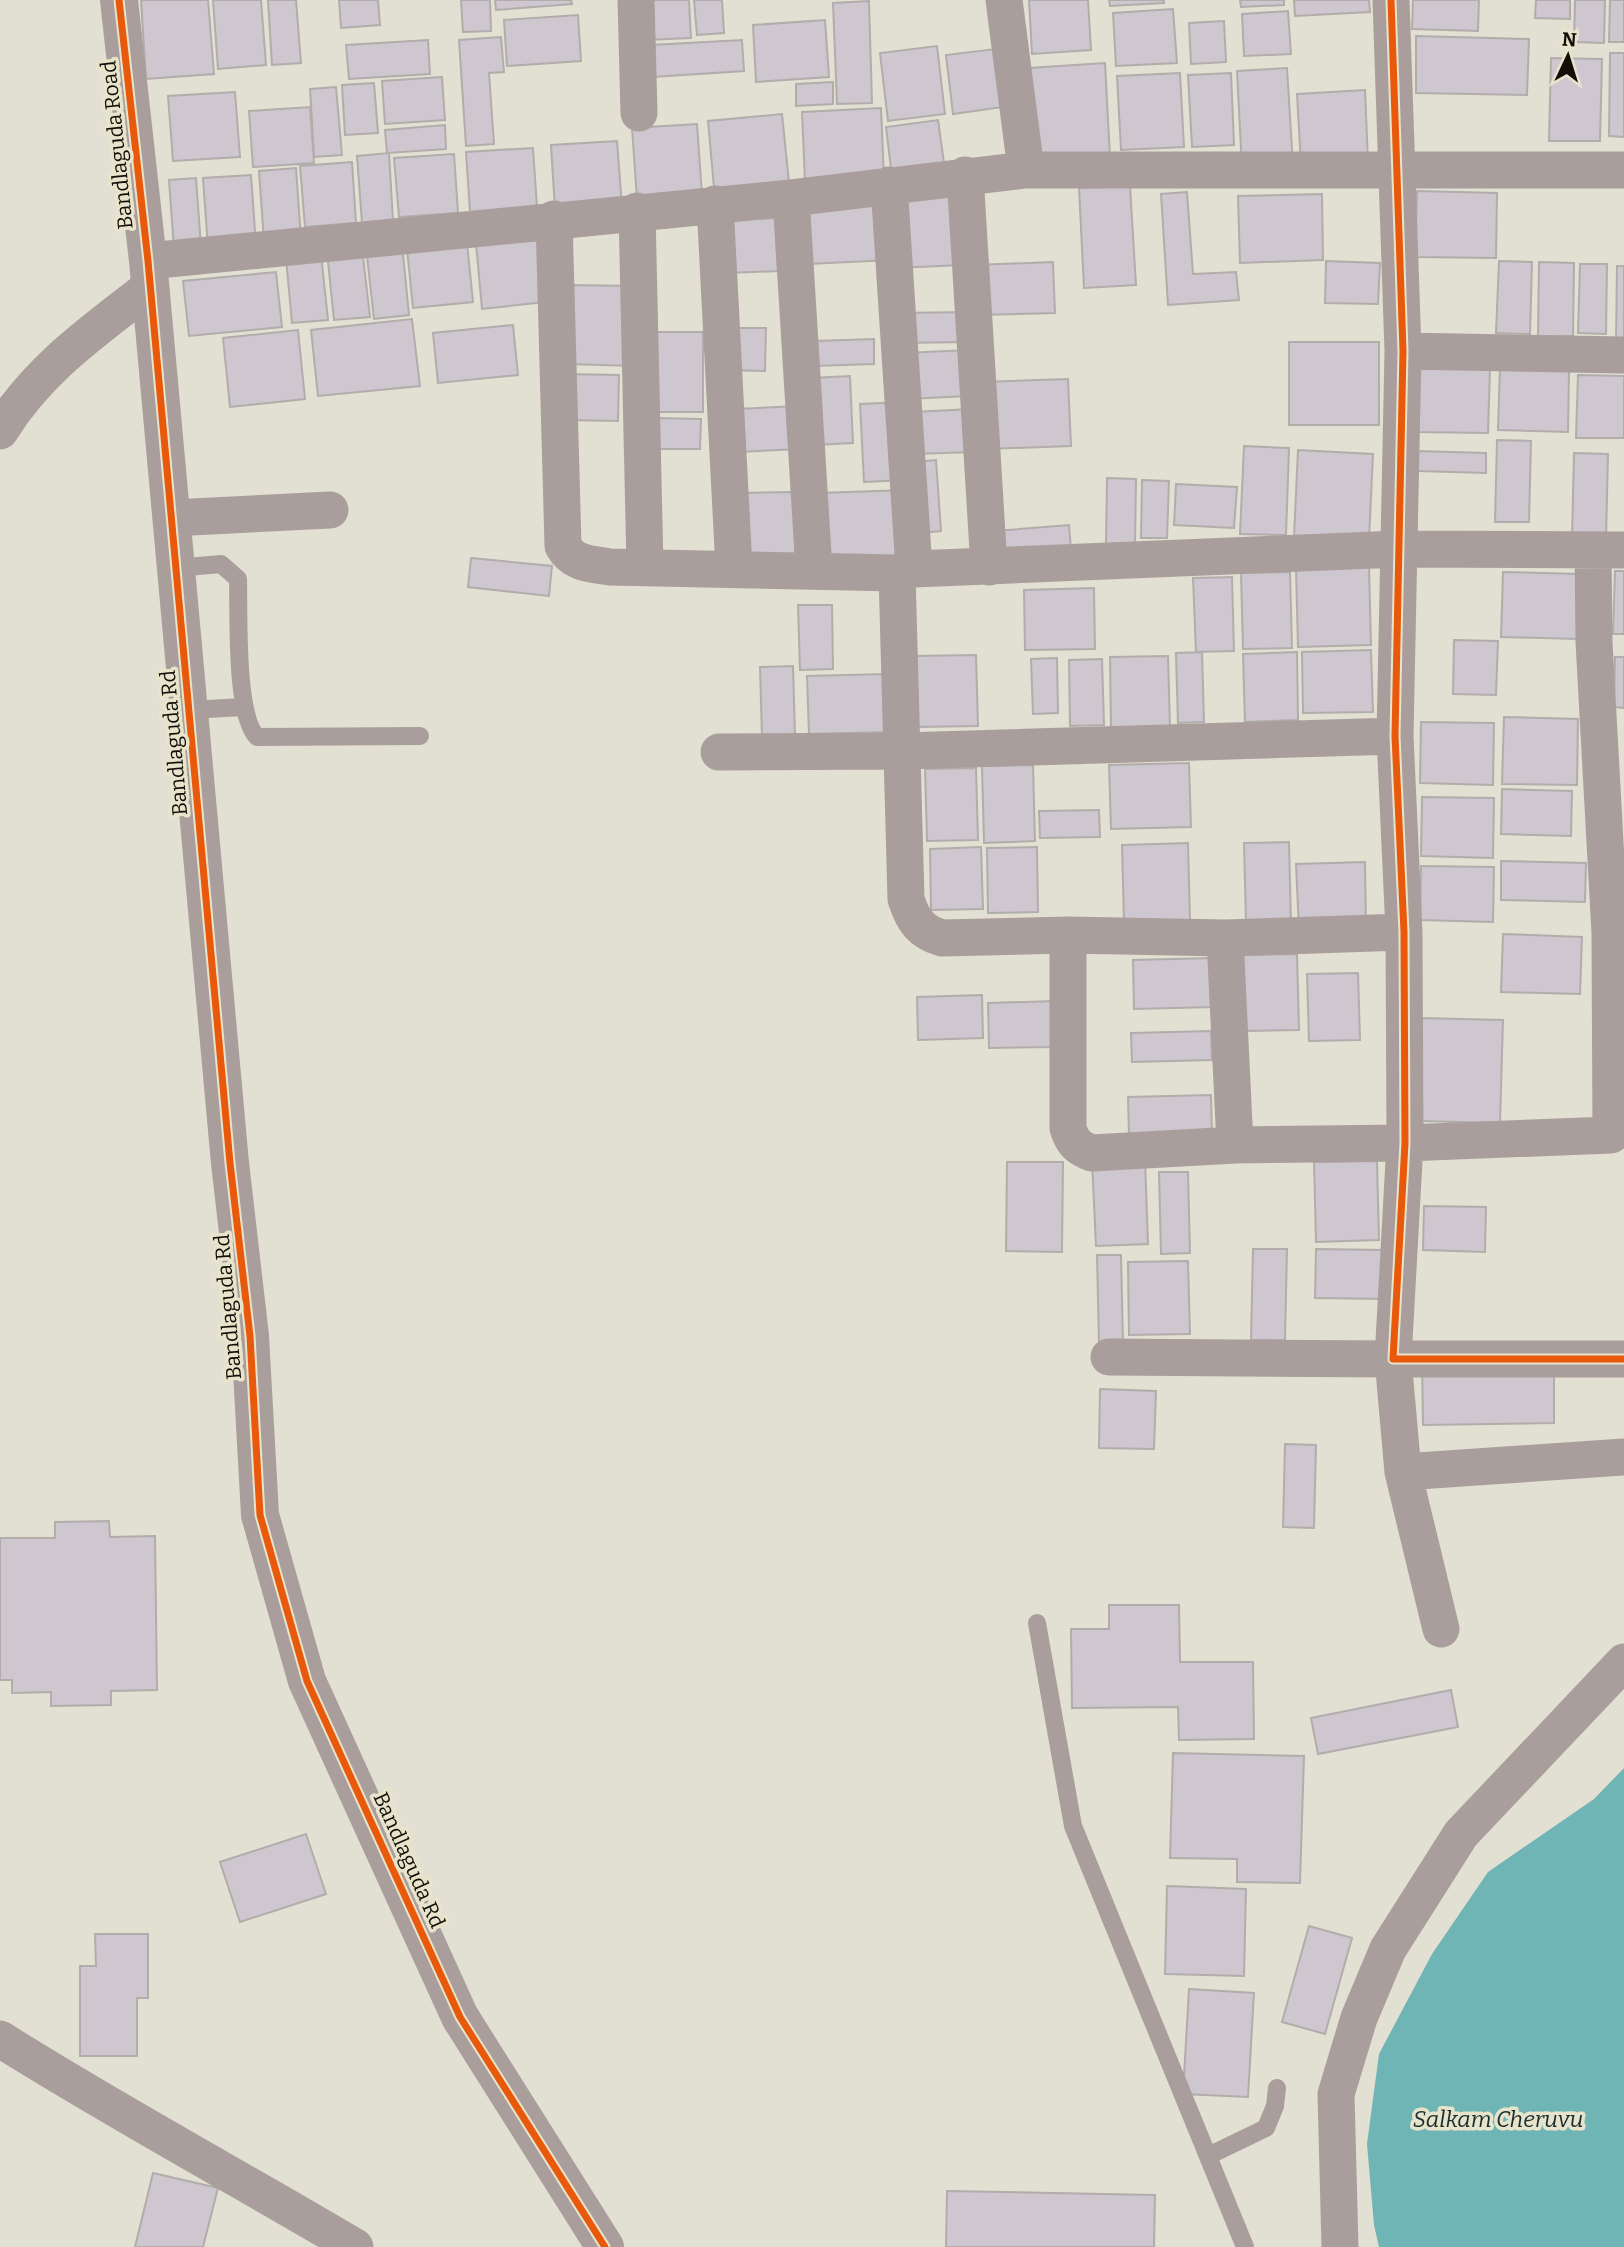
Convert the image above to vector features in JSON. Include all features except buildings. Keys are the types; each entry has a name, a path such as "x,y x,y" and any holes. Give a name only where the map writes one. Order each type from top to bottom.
{"street":[{"name":"Bandlaguda Road","path":"119,0 149,274"},
{"path":"636,0 639,113"},
{"path":"1004,0 1026,170"},
{"path":"1391,0 1403,351 1395,736 1404,932 1405,1143 1393,1359 1403,1472 1441,1629"},
{"path":"0,431 14,409 48,368 149,274 554,219 791,198 965,175 1026,170 1624,170"},
{"path":"965,175 989,567"},
{"path":"889,185 905,571 906,899 912,917 926,933 942,938 1225,938 1404,932"},
{"path":"791,198 814,570"},
{"path":"715,204 734,569"},
{"path":"637,211 645,567"},
{"path":"554,219 563,546 568,555 578,562 610,567 905,571 1399,550 1608,551 1594,642 1618,1134 1405,1143 1235,1145 1092,1153 1080,1148 1072,1139 1068,1128 1068,936"},
{"name":"Bandlaguda Rd","path":"149,274 230,1163 250,1336 260,1515 307,1681 460,2017 606,2247"},
{"path":"1403,351 1624,355"},
{"path":"172,518 330,510"},
{"path":"719,752 904,751 1395,736"},
{"path":"1225,938 1235,1145"},
{"path":"1109,1357 1624,1359"},
{"path":"1403,1472 1624,1457"},
{"path":"1340,2247 1336,2094 1359,2018 1388,1949 1461,1834 1624,1662"},
{"path":"0,2039 78,2089 237,2177 355,2247"}],"lane":[{"path":"176,568 221,564 238,579 243,707 248,728 257,737 420,736"},
{"path":"189,710 243,707"},
{"path":"1037,1623 1073,1826 1245,2247"},
{"path":"1208,2156 1266,2128 1275,2106 1277,2088"}],"water":[{"name":"Salkam Cheruvu","path":"1624,1768 1624,2247 1379,2247 1374,2225 1367,2144 1379,2054 1432,1954 1488,1872 1594,1799"}],"cycle path":[{"path":"119,0 148,261 230,1163 250,1336 260,1515 307,1681 460,2017 605,2247"},
{"path":"1391,0 1403,351 1395,736 1404,932 1405,1143 1393,1359 1624,1359"}]}
